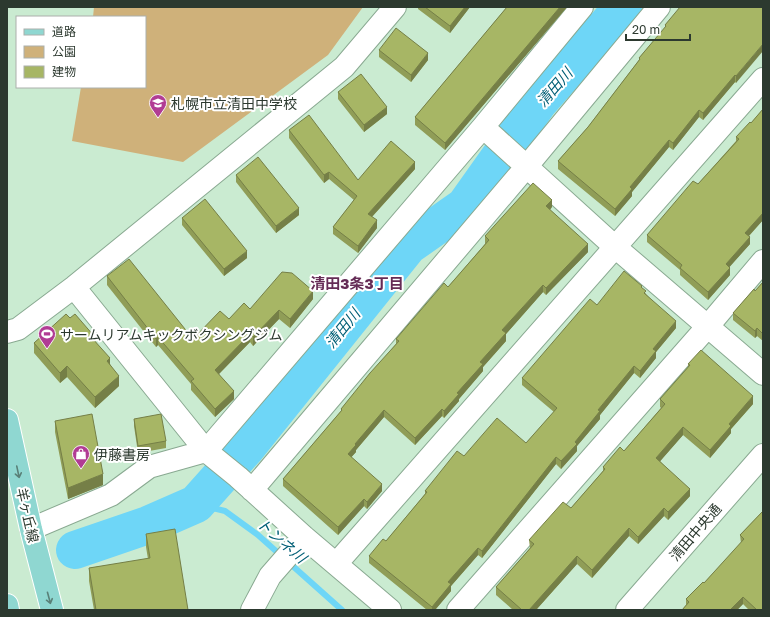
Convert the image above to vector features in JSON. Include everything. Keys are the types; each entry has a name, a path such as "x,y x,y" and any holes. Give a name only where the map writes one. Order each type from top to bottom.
{"main road":[{"name":"羊ヶ丘線","path":"7,420 31,529 52,610"},
{"path":"7,605 8,610"}],"street":[{"path":"7,332 18,329 74,287 344,67 395,7"},
{"path":"31,529 111,495 149,467 212,456 488,131 582,7"},
{"path":"245,484 522,161 659,7"},
{"path":"336,564 614,246 763,79"},
{"path":"488,131 614,246 763,374"},
{"path":"458,610 708,326 763,261"},
{"path":"74,287 212,456 390,610"},
{"name":"清田中央通","path":"627,610 763,455"},
{"path":"252,610 270,576 304,537"}],"green space":[{"name":"札幌市立清田中学校","path":"94,7 363,7 328,55 183,162 72,141 81,88 146,88 146,16 93,16"}],"building":[{"path":"425,7 465,7 450,26"},
{"path":"507,7 560,7 445,143 415,117"},
{"path":"680,7 763,7 763,44 703,113 699,110 673,143 669,140 630,187 632,189 615,209 558,161 588,127 640,59 639,58"},
{"path":"396,28 428,53 411,75 379,50"},
{"path":"361,74 387,107 364,125 338,92"},
{"path":"763,109 763,213 745,233 750,237 726,264 730,268 708,292 680,268 682,265 647,235 693,181 698,184 739,139 736,137"},
{"path":"309,115 358,180 391,141 415,162 368,214 377,220 358,246 333,227 357,196 329,172 324,175 289,130"},
{"path":"258,157 299,208 276,226 236,175"},
{"path":"533,183 552,200 546,206 588,244 546,288 543,285 502,330 506,333 480,362 483,364 457,393 459,394 444,411 442,409 415,438 384,410 348,454 382,484 367,502 364,499 338,527 283,479 342,410 341,409 370,373 399,341 396,339 444,283 448,287 489,240 485,236"},
{"path":"205,199 247,251 224,269 182,218"},
{"path":"129,259 193,339 220,311 229,319 244,303 250,309 282,272 292,273 313,291 290,319 279,310 253,337 250,334 215,370 234,391 215,409 191,381 194,379 158,337 156,339 107,276"},
{"path":"624,271 642,286 641,287 646,291 644,293 676,321 653,349 656,351 640,371 634,366 598,410 600,411 575,442 577,444 561,461 556,457 482,551 478,548 448,582 451,584 432,607 369,556 383,539 386,541 427,492 425,491 457,451 464,456 497,418 526,443 557,408 522,378 590,299 597,305"},
{"path":"763,282 763,334 757,328 755,331 733,313 754,289 755,291"},
{"path":"66,314 70,318 75,314 94,336 92,338 110,358 107,361 119,376 95,397 67,366 60,373 34,343"},
{"path":"701,350 753,396 729,424 731,426 710,450 683,427 656,458 690,489 668,512 664,508 638,537 629,528 592,570 577,556 529,610 522,610 496,587 534,544 529,540 563,502 571,508 605,469 603,467 620,447 624,451 665,404 660,399"},
{"path":"92,414 103,474 68,488 55,421"},
{"path":"161,414 166,441 138,446 134,419"},
{"path":"763,511 763,610 757,610 743,597 730,610 682,610 689,602 686,599 703,582 704,583 744,539 740,535"},
{"path":"175,529 188,610 96,610 89,568 150,558 146,534"}],"waterway":[{"name":"清田川","path":"75,550 148,525 196,504 246,448 408,246 465,206 538,103 623,7"},
{"name":"トンネ川","path":"196,504 225,511 258,535 342,610"}],"place":[{"name":"札幌市立清田中学校","path":"158,118"},
{"name":"サームリアムキックボクシングジム","path":"47,349"},
{"name":"伊藤書房","path":"81,469"}],"district":[{"name":"清田3条3丁目","path":"357,283"}]}
